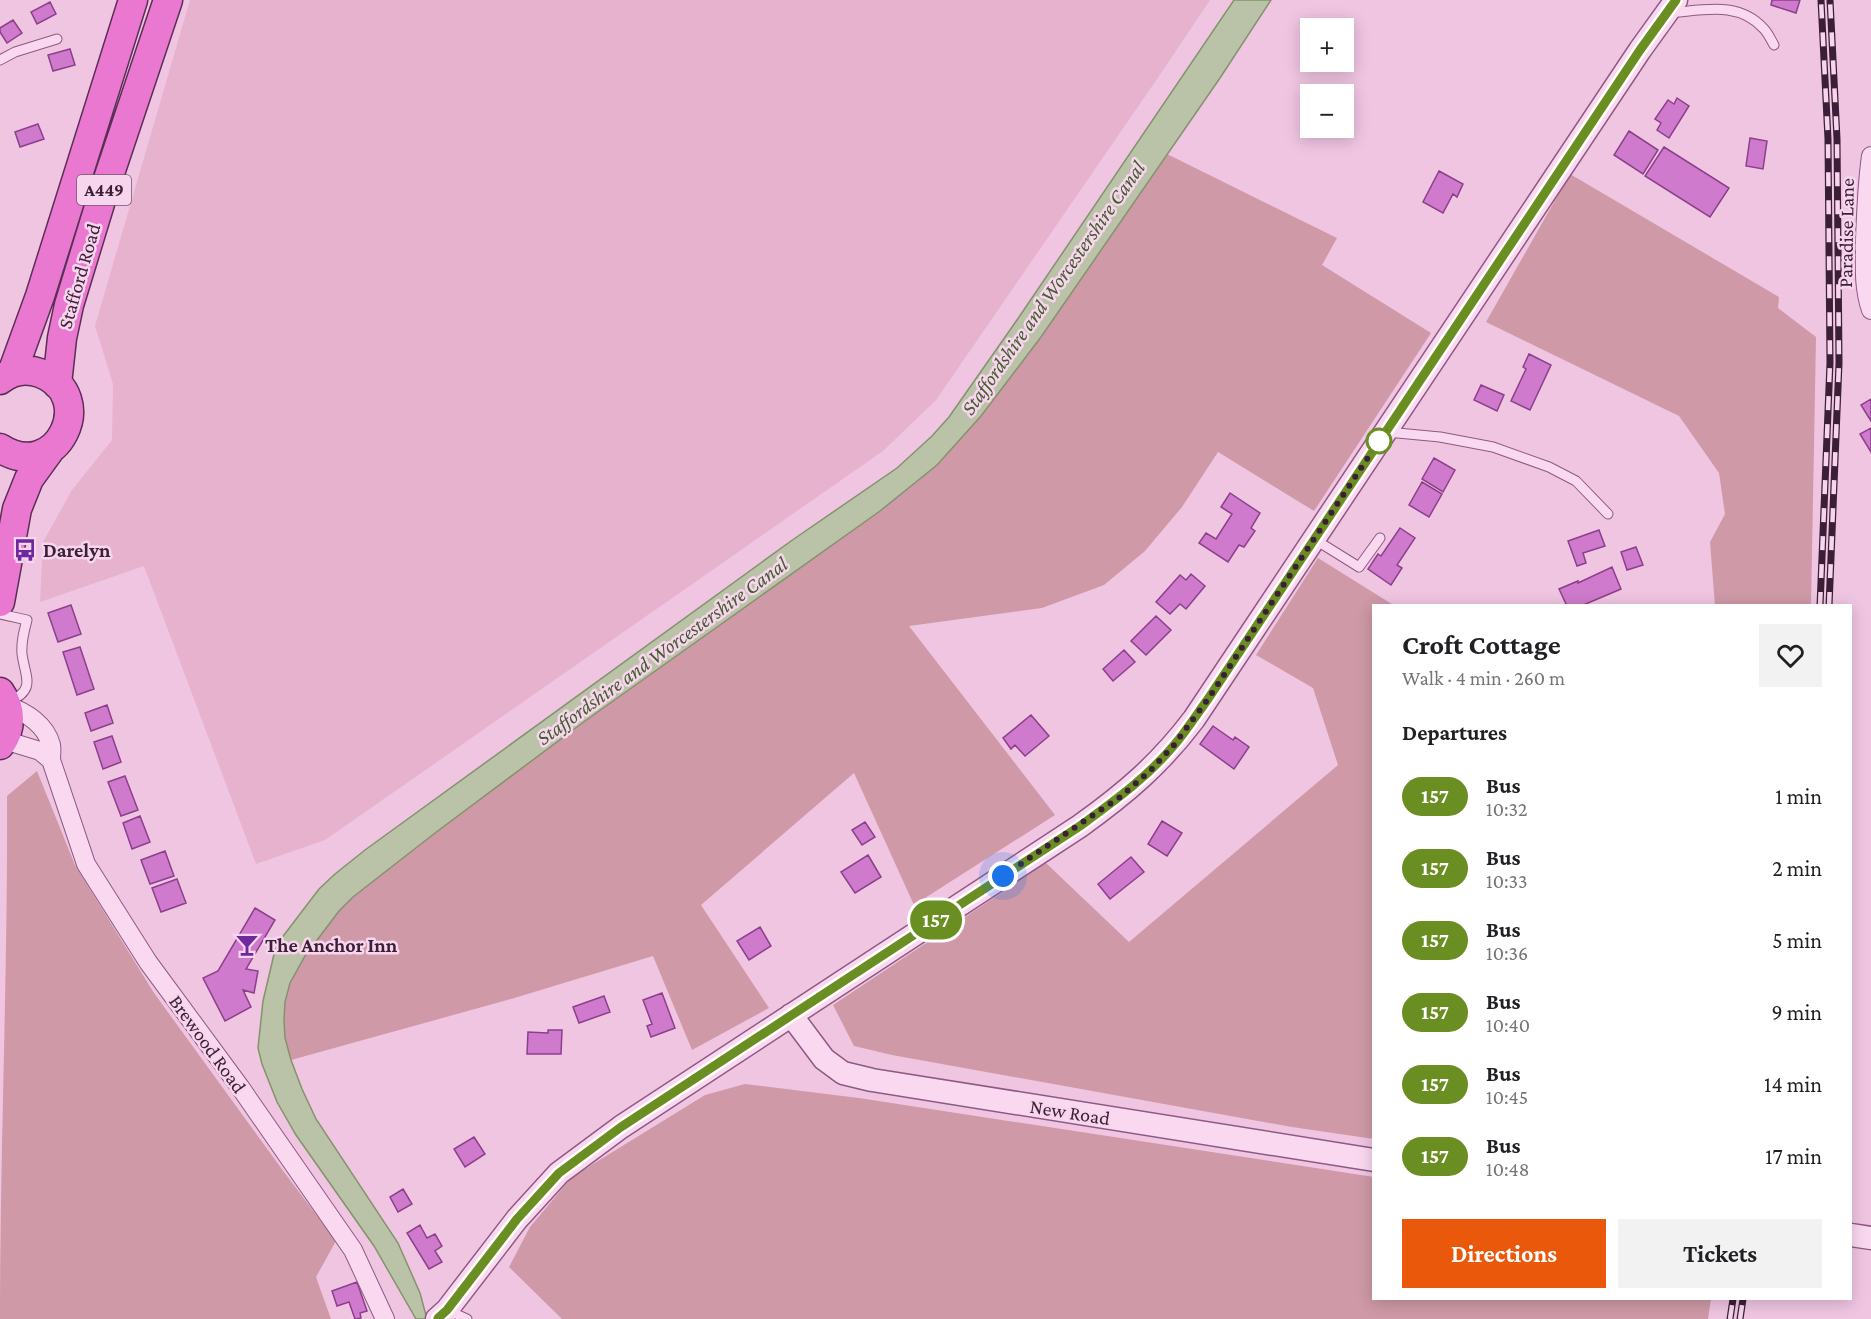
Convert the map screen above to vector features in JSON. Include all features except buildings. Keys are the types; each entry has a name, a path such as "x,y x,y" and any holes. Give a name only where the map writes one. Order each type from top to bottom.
{"highway":[{"name":"Stafford Road","path":"4,377 40,296 133,0"},
{"name":"Stafford Road","path":"57,384 62,338 69,305 102,197 168,0"},
{"path":"0,602 17,509 29,479 59,441 66,430 69,418 66,400 57,384 48,377 37,372 24,371 4,377"},
{"path":"0,448 20,457 31,457 50,450"},
{"path":"2,743 9,724 5,701"}],"street":[{"path":"448,1317 517,1219 559,1173 621,1127 1080,826 1120,797 1150,771 1174,745 1194,718 1673,4"},
{"name":"Paradise Lane","path":"1871,156 1866,204 1865,273 1867,298 1871,310"},
{"name":"Brewood Road","path":"5,701 30,716 42,729 51,744 51,760 86,864 148,962 240,1087 353,1250 385,1319"},
{"path":"2,743 40,751 51,760"},
{"name":"New Road","path":"791,1015 824,1059 843,1073 872,1080 1372,1160"},
{"path":"1852,1235 1871,1238"}],"lane":[{"path":"1673,4 1679,12 1727,9 1747,15 1765,29 1774,45"},
{"path":"0,60 15,52 57,39"},
{"path":"1385,432 1440,437 1493,447 1549,466 1576,481 1608,514"},
{"path":"1314,539 1359,567 1380,538"},
{"path":"0,614 27,620 22,646 27,685 21,697 5,701"}],"shaded area":[{"path":"190,0 1210,0 936,400 883,451 325,840 256,864 144,566 40,602 43,542 72,490 112,440 113,384 95,326"},
{"path":"1167,154 1337,238 1322,265 1431,333 1314,511 1218,452 1182,507 1145,551 1104,585 1042,608 909,626 1055,815 914,905 854,773 701,905 769,1008 692,1050 653,956 511,999 291,1060 285,1038 284,1020 285,1002 290,983 305,956 339,911 353,897 435,833 585,721 880,511 937,465 981,416 1041,337"},
{"path":"1570,174 1779,297 1778,308 1816,337 1811,604 1715,604 1710,542 1725,514 1719,473 1679,416 1486,322"},
{"path":"1318,558 1392,604 1372,604 1372,1139 1292,1127 892,1055 854,1046 833,1005 1046,863 1129,942 1338,765 1313,688 1256,655"},
{"path":"37,771 75,865 154,993 336,1241 316,1277 331,1319 0,1319 7,796"},
{"path":"745,1084 859,1098 1372,1177 1372,1300 1711,1300 1708,1319 562,1319 509,1267 530,1227 572,1177 705,1095"}],"water":[{"name":"Staffordshire and Worcestershire Canal","path":"1234,0 1271,0 1220,78 1041,337 981,416 937,465 880,511 585,721 435,833 353,897 339,911 305,956 290,983 285,1002 285,1038 291,1060 316,1119 398,1243 420,1293 427,1319 416,1319 374,1246 296,1135 277,1102 262,1064 258,1048 263,1001 275,950 284,935 319,889 365,850 791,541 897,468 932,436 949,417 1017,320"}],"railway":[{"path":"1820,604 1830,363 1828,139 1821,0"},
{"path":"1829,604 1839,363 1837,139 1830,0"},
{"path":"1730,1319 1733,1300"},
{"path":"1740,1319 1743,1300"}],"bus line":[{"name":"157","path":"438,1318 479,1270 517,1219 559,1173 621,1127 1080,826 1120,797 1150,771 1174,745 1208,699 1428,366 1676,0"}],"place":[{"name":"Darelyn","path":"25,550"},
{"name":"The Anchor Inn","path":"247,945"}],"route":[{"path":"1003,876 1120,797 1150,771 1174,745 1208,699 1385,432 1379,441"}]}
